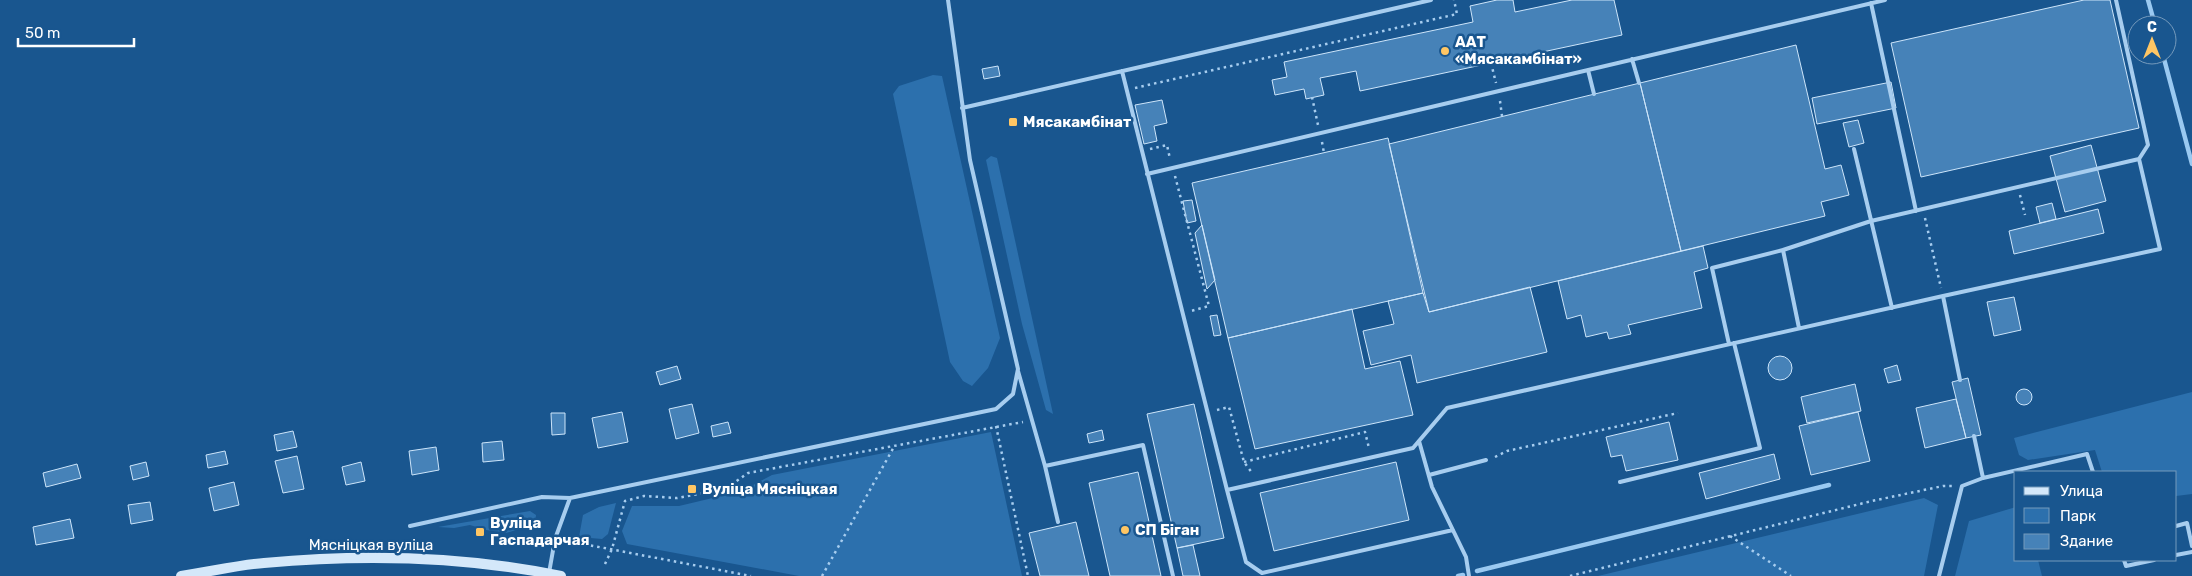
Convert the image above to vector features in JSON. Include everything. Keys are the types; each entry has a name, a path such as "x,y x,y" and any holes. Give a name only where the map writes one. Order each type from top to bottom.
{"main road":[{"name":"Мясніцкая вуліца","path":"182,576 263,563 378,558 426,558 561,576"}],"lane":[{"path":"948,0 970,160 1018,368 1058,522"},
{"path":"962,108 1431,0"},
{"path":"1147,174 1885,0"},
{"path":"1729,344 1712,268 1782,250 1871,221 2139,159 2148,145 2116,0"},
{"path":"1871,3 1916,211"},
{"path":"1632,59 1639,83"},
{"path":"1588,70 1594,94"},
{"path":"1122,72 1246,562 1262,573 1453,530"},
{"path":"1854,149 1892,308"},
{"path":"1227,490 1413,448 1448,408 1799,328 2160,249 2139,159"},
{"path":"1782,250 1799,328"},
{"path":"1943,296 1960,380"},
{"path":"1620,482 1760,448 1734,343"},
{"path":"410,526 542,497 570,498 996,410 1013,394 1018,368"},
{"path":"1974,436 1983,478"},
{"path":"1419,441 1432,487 1466,557 1469,576"},
{"path":"1045,466 1143,445 1173,576"},
{"path":"1939,576 1962,486 1983,478 2087,454 2093,471"},
{"path":"1428,475 1486,460"},
{"path":"549,575 555,539 570,498"},
{"path":"2177,526 2187,523 2192,546"},
{"path":"2177,555 2192,552"},
{"path":"2124,561 2126,566 2149,561"}],"path":[{"path":"1126,90 1457,14 1454,0"},
{"path":"1141,151 1167,145 1208,306 1182,313"},
{"path":"2018,187 2025,215"},
{"path":"1923,209 1943,296"},
{"path":"1207,412 1230,407 1244,462 1260,482"},
{"path":"1486,460 1507,451 1678,413"},
{"path":"605,564 612,549 625,501 644,496 677,498 725,489 748,473 996,426 1032,421"},
{"path":"996,426 1028,576"},
{"path":"1244,462 1364,432 1372,457"},
{"path":"822,576 895,445"},
{"path":"1570,576 1872,501 1943,486 1962,486"},
{"path":"1730,536 1791,576"},
{"path":"578,543 750,576"}],"green space":[{"path":"933,75 942,76 1000,338 988,368 972,386 963,381 950,362 893,94 899,86"},
{"path":"991,156 997,158 1053,414 1046,410 1022,324 986,160"},
{"path":"2192,392 2192,494 2177,496 2177,471 2102,471 2095,450 2028,460 2019,455 2014,438"},
{"path":"991,432 1022,576 799,576 627,544 622,531 632,506 679,506 742,491 772,475"},
{"path":"1924,498 1938,505 1924,576 1598,576"},
{"path":"616,503 608,534 602,539 579,537 583,515 599,507"},
{"path":"2014,508 2014,561 2038,561 2042,576 1955,576 1969,521"},
{"path":"530,511 536,515 535,524 506,533 470,525 454,528 438,527"}],"building":[{"name":"ААТ «Мясакамбінат»","path":"1497,0 1513,0 1515,12 1572,0 1614,0 1622,35 1360,91 1356,71 1320,78 1324,95 1306,99 1304,89 1275,95 1272,80 1287,77 1284,62 1473,22 1470,6"},
{"path":"2084,0 2110,0 2139,128 1921,177 1891,43"},
{"path":"1796,45 1825,169 1841,165 1849,195 1821,202 1825,216 1681,251 1640,83"},
{"path":"998,66 1000,76 984,79 982,69"},
{"path":"1891,82 1896,108 1817,124 1812,98"},
{"path":"1640,83 1681,251 1429,312 1389,144"},
{"path":"1162,100 1167,123 1154,126 1157,141 1144,144 1135,105"},
{"path":"1858,120 1864,143 1849,147 1843,123"},
{"path":"1388,138 1423,293 1228,338 1192,183"},
{"path":"2091,145 2106,201 2065,212 2050,156"},
{"path":"1192,200 1196,221 1187,223 1183,201"},
{"path":"2052,203 2056,219 2040,223 2036,207"},
{"path":"2098,209 2104,233 2014,254 2009,231"},
{"path":"1202,225 1215,280 1207,289 1195,233"},
{"path":"1703,246 1708,268 1694,272 1702,308 1628,325 1631,334 1609,339 1607,332 1586,337 1581,315 1567,319 1558,281"},
{"path":"1530,287 1547,352 1417,383 1411,355 1371,365 1363,331 1394,324 1388,301 1423,293 1429,312"},
{"path":"2014,297 2021,330 1994,336 1987,302"},
{"path":"1352,309 1365,369 1400,361 1413,415 1255,449 1228,338"},
{"path":"1217,315 1221,335 1214,336 1210,316"},
{"path":"1780,356 1785,357 1791,363 1791,373 1785,379 1780,380 1775,379 1769,373 1768,368 1769,363 1775,357"},
{"path":"1897,365 1901,380 1888,383 1884,369"},
{"path":"677,366 681,379 660,385 656,372"},
{"path":"1968,378 1981,435 1966,438 1952,382"},
{"path":"1855,384 1861,411 1807,423 1801,397"},
{"path":"2021,389 2027,389 2032,394 2030,403 2021,405 2016,400 2016,394"},
{"path":"1956,399 1966,438 1925,448 1916,408"},
{"path":"692,404 699,433 676,439 669,409"},
{"path":"1194,404 1224,538 1177,548 1147,414"},
{"path":"622,412 628,442 598,448 592,418"},
{"path":"1858,412 1870,461 1811,475 1799,426"},
{"path":"551,413 565,413 565,434 552,435"},
{"path":"728,422 731,433 713,437 711,426"},
{"path":"1669,422 1678,460 1626,471 1622,455 1611,457 1606,437"},
{"path":"1102,430 1104,440 1089,443 1087,434"},
{"path":"293,431 297,447 277,451 274,435"},
{"path":"502,441 504,460 483,462 482,443"},
{"path":"436,447 439,470 412,475 409,451"},
{"path":"225,451 228,464 208,468 206,455"},
{"path":"1774,454 1780,479 1706,499 1699,473"},
{"path":"297,456 304,489 283,493 275,461"},
{"path":"146,462 149,476 133,480 130,466"},
{"path":"361,462 365,481 346,485 342,467"},
{"path":"1396,462 1409,520 1274,551 1260,493"},
{"path":"77,464 81,478 46,487 43,473"},
{"name":"СП Біган","path":"1138,472 1161,576 1110,576 1089,483"},
{"path":"234,482 239,505 214,511 209,488"},
{"path":"150,502 153,520 131,524 128,505"},
{"path":"70,519 74,538 36,545 33,527"},
{"path":"1076,522 1089,576 1040,576 1029,533"},
{"path":"1193,545 1200,576 1183,576 1177,548"}],"waterway":[{"path":"2148,0 2152,15"},
{"path":"2166,65 2192,164"},
{"path":"1477,571 1829,485"},
{"path":"1458,576 1463,575"}],"place":[{"name":"ААТ «Мясакамбінат»","path":"1445,51"},
{"name":"Мясакамбінат","path":"1013,122"},
{"name":"Вуліца Мясніцкая","path":"692,489"},
{"name":"СП Біган","path":"1125,530"},
{"name":"Вуліца Гаспадарчая","path":"480,532"}]}
